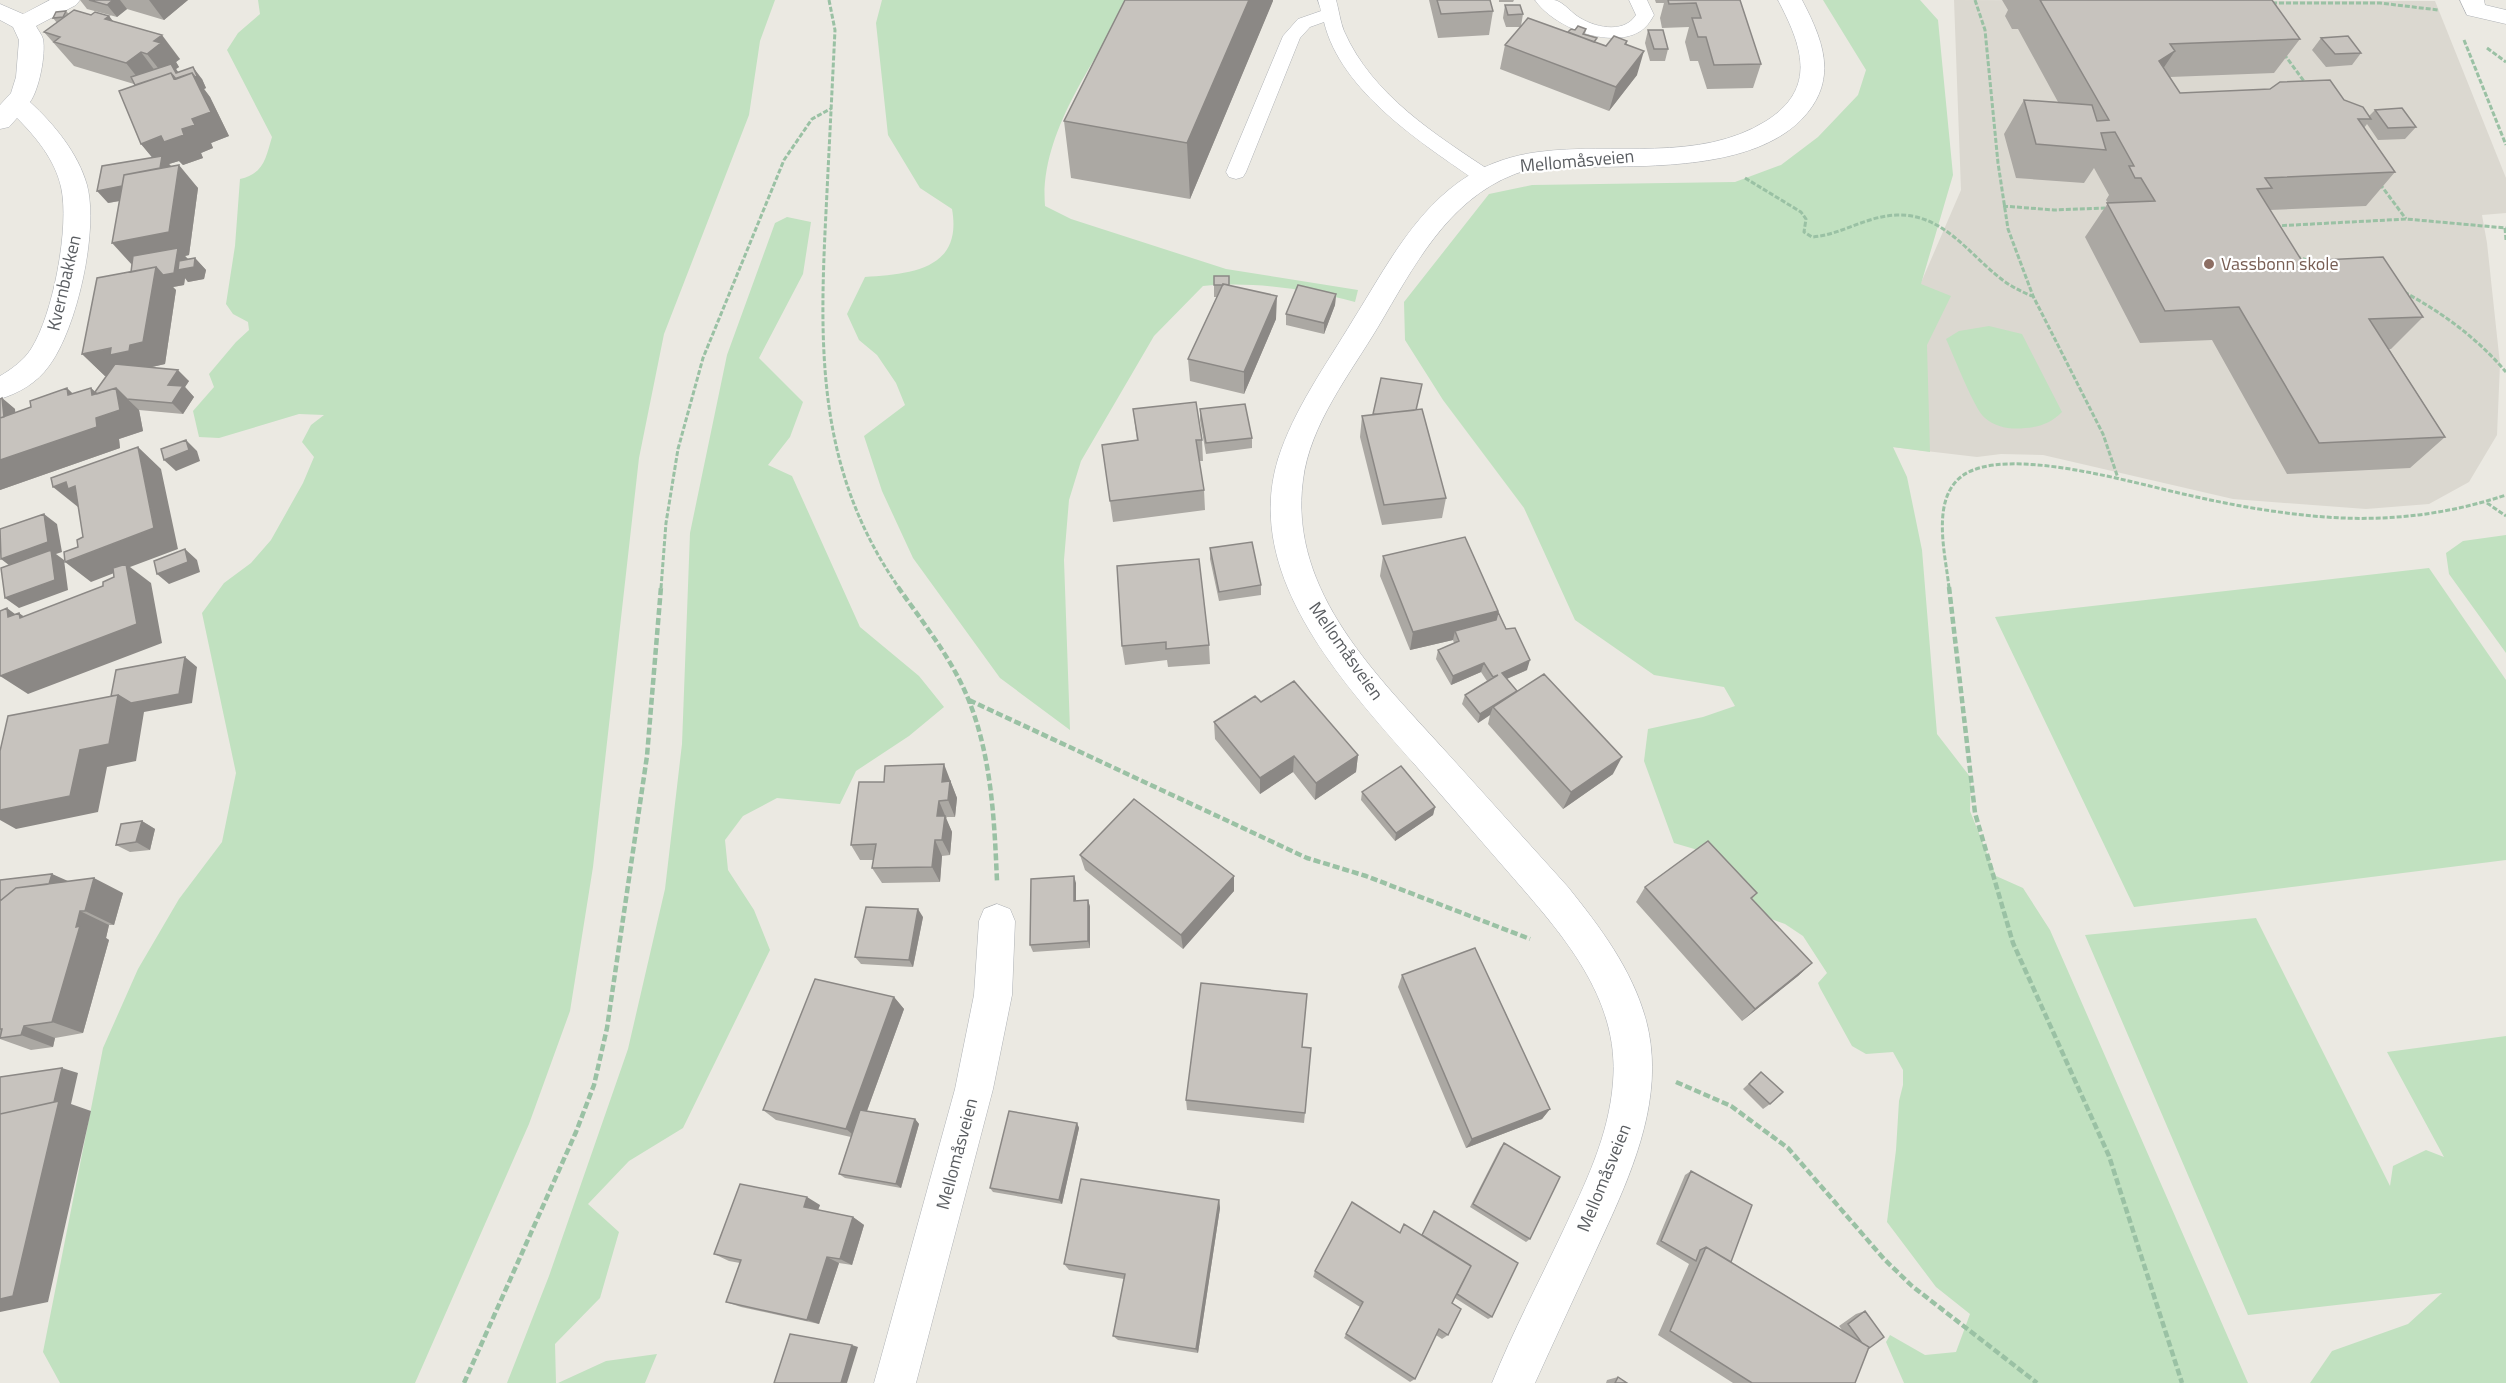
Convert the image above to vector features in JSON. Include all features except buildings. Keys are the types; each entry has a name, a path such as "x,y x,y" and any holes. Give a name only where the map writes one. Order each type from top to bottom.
{"street":[{"path":"0,11 23,23 68,0"},
{"name":"Mellomåsveien","path":"1513,1383 1618,1154 1627,1125 1633,1066 1632,1042 1618,995 1609,975 1581,933 1555,899 1372,693 1332,638 1315,610 1298,574 1288,537 1286,496 1288,477 1314,410 1392,282 1427,230 1456,196 1485,177 1505,168 1532,161 1678,154 1716,149 1739,144 1775,128 1800,107 1814,78 1810,45 1790,0"},
{"path":"2473,5 2506,17"},
{"name":"Kvernbakken","path":"0,388 28,371 49,345 72,263 77,233 78,207 74,184 53,141 37,121 8,112 23,94 28,77 31,40 23,23"},
{"name":"Mellomåsveien","path":"895,1383 979,1068 993,995 997,921"}],"lane":[{"path":"1544,0 1574,22 1601,32 1631,30 1642,23 1645,15 1638,0"},
{"path":"1236,172 1292,36 1304,23 1328,7 1337,38 1367,81 1414,124 1485,177"}],"path":[{"path":"1975,0 1985,30 2003,206 2015,254 2033,296 2103,434 2118,478"},
{"path":"831,1 835,30 822,297 826,376 838,457 865,530 883,564 951,664 969,700 980,736 990,793 997,878 997,921"},
{"path":"2267,3 2380,3 2444,11"},
{"path":"2461,31 2506,145"},
{"path":"2280,48 2308,86"},
{"path":"464,1383 576,1132 594,1085 607,1028 647,756 666,523 678,449 691,398 703,358 784,160 812,119 831,108"},
{"path":"1716,149 1752,185 1800,211 1806,219 1804,229 1808,236 1819,237 1880,216 1907,215 1920,218 1934,222 1954,234 2008,285 2020,293 2033,296"},
{"path":"2378,181 2406,219"},
{"path":"2003,206 2054,210 2105,208"},
{"path":"2273,226 2406,219 2505,228 2506,240"},
{"path":"2289,255 2322,264"},
{"path":"2394,288 2430,306 2459,325 2488,349 2506,372"},
{"path":"2182,1383 2109,1156 2013,943 1975,813 1943,532 1944,499 1959,478 1971,471 1986,467 2025,466 2118,478 2228,504 2348,517 2445,514 2506,495"},
{"path":"2486,503 2506,516"},
{"path":"969,700 1307,858 1366,876 1530,939 1552,939 1581,933"},
{"path":"1633,1066 1705,1093 1731,1106 1758,1124 1788,1148 1884,1259 1912,1286 2037,1383"}],"shaded area":[{"name":"Vassbonn skole","path":"1954,0 2435,1 2506,178 2506,213 2482,215 2500,364 2497,435 2469,482 2429,504 2366,509 2233,499 2043,455 2001,454 1977,457 1892,447 1920,285 1961,190"}],"green space":[{"path":"258,0 775,0 760,41 749,115 664,334 639,458 593,867 570,1011 529,1124 415,1383 60,1383 43,1352 103,1048 138,969 179,899 222,842 236,773 202,613 224,583 251,563 271,540 303,483 314,457 302,442 311,425 324,415 299,414 219,438 199,437 193,411 214,387 209,374 249,330 248,322 233,314 226,304 235,246 240,179 248,177 263,164 272,137 227,50 238,33 260,14"},
{"path":"882,0 1131,0 1087,72 1060,125 1051,152 1046,179 1045,206 1071,219 1226,269 1358,290 1355,302 1318,293 1260,285 1203,286 1154,336 1081,461 1069,500 1064,560 1070,730 1000,678 913,558 882,491 864,436 905,405 896,383 877,355 859,340 847,314 865,277 899,274 930,265 941,257 949,245 953,229 952,209 920,188 888,135 876,23"},
{"path":"1823,0 1920,0 1938,20 1953,175 1921,284 1951,296 1927,345 1930,452 1893,447 1907,477 1922,550 1937,734 1971,778 1970,811 1996,876 2023,888 2050,930 2248,1383 1904,1383 1886,1342 1890,1335 1925,1355 1956,1352 1970,1314 1936,1287 1887,1222 1903,1070 1893,1052 1866,1054 1852,1046 1818,983 1827,973 1803,936 1785,924 1771,919 1708,853 1674,843 1644,761 1648,729 1703,717 1735,706 1724,687 1654,675 1575,620 1524,508 1443,400 1405,340 1404,302 1489,194 1532,185 1735,182 1781,165 1818,137 1858,95 1866,70"},
{"path":"787,217 811,222 803,274 759,358 803,402 790,437 768,465 792,476 860,627 919,676 944,707 909,736 856,771 840,804 777,798 743,816 725,840 728,870 754,910 770,950 683,1128 629,1161 588,1204 619,1232 600,1298 555,1344 556,1383 507,1383 549,1276 628,1049 665,889 682,744 690,533 727,355 775,223"},
{"path":"1989,326 2022,334 2062,412 2054,419 2036,427 2014,429 1994,424 1981,413 1970,394 1946,339 1959,331"},
{"path":"2506,535 2506,653 2449,574 2446,553 2463,541"},
{"path":"2429,568 2506,680 2506,860 2134,907 1995,617"},
{"path":"2256,918 2390,1186 2393,1166 2426,1150 2444,1157 2387,1052 2506,1036 2506,1383 2310,1383 2332,1351 2408,1324 2442,1293 2248,1315 2085,935"},
{"path":"657,1354 645,1383 558,1383 606,1361"}],"place":[{"name":"Vassbonn skole","path":"2209,264"}]}
